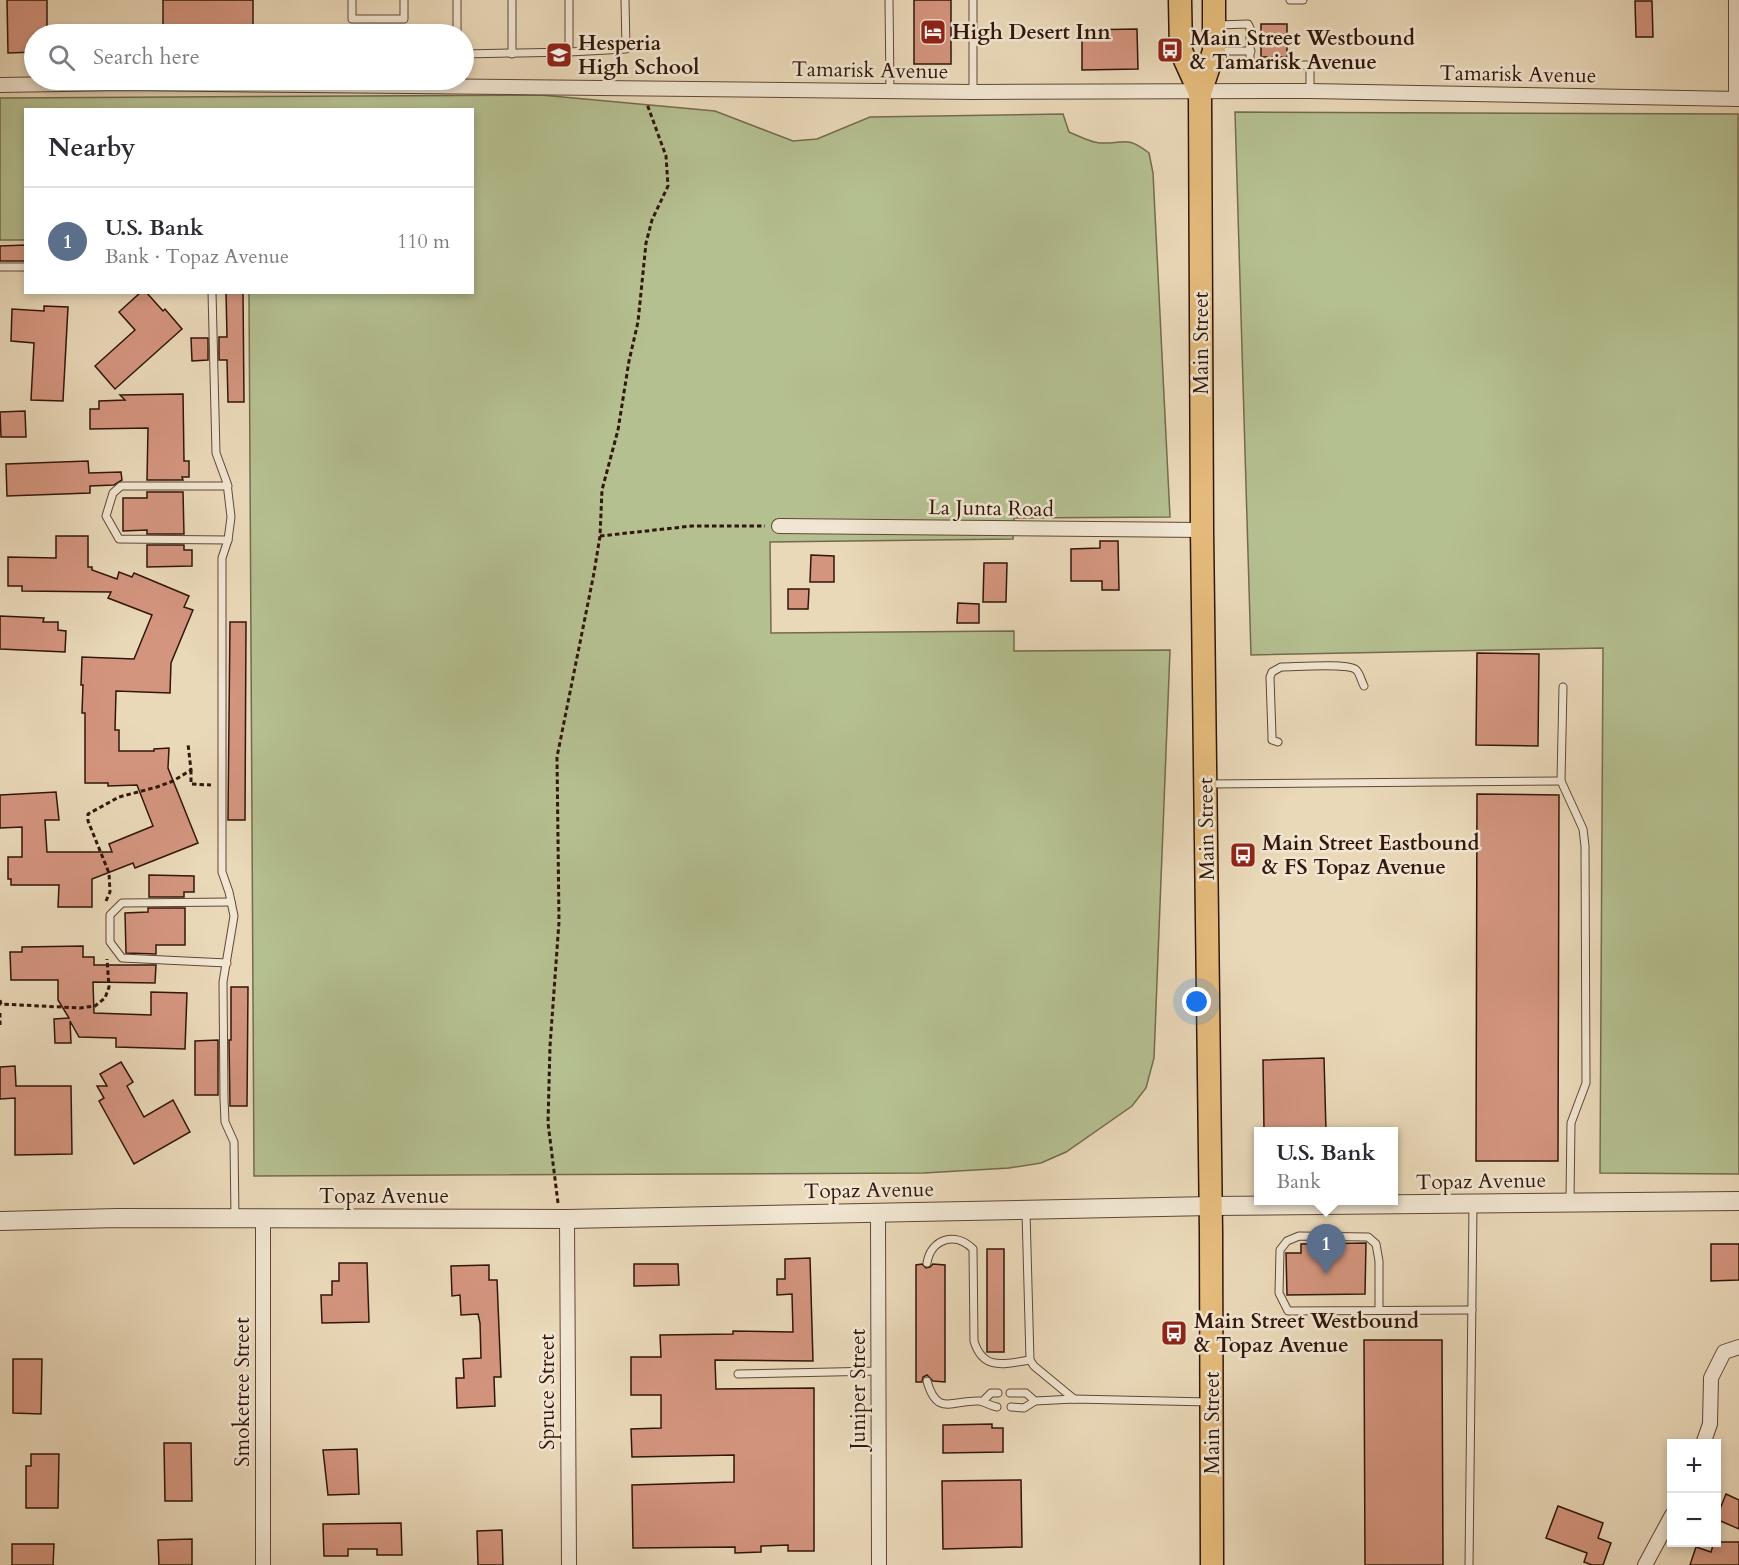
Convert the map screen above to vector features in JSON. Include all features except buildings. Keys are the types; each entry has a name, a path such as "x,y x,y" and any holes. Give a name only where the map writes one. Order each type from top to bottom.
{"main road":[{"name":"Main Street","path":"1180,0 1181,51 1200,93"},
{"name":"Main Street","path":"1212,1565 1211,1206 1202,530 1200,93 1214,51 1214,0"}],"street":[{"path":"1736,0 1737,99"},
{"name":"Tamarisk Avenue","path":"0,85 24,85"},
{"name":"Tamarisk Avenue","path":"474,86 973,92 1310,91 1737,99"},
{"name":"La Junta Road","path":"779,526 1202,530"},
{"name":"Topaz Avenue","path":"1398,1205 1739,1201"},
{"name":"Topaz Avenue","path":"0,1221 117,1218 563,1219 1342,1205"},
{"name":"Juniper Street","path":"878,1213 879,1565"},
{"name":"Smoketree Street","path":"263,1219 263,1565"},
{"name":"Spruce Street","path":"563,1219 569,1565"},
{"path":"1704,1439 1710,1424 1712,1378 1724,1352 1739,1347"},
{"path":"1645,1565 1667,1523"}],"lane":[{"path":"352,0 352,19 404,19 404,0"},
{"path":"457,0 457,24"},
{"path":"512,0 512,54"},
{"path":"569,0 569,52"},
{"path":"474,54 626,49 626,0"},
{"path":"889,0 890,91"},
{"path":"973,0 973,92"},
{"path":"1290,0 1303,0"},
{"path":"1214,26 1248,24 1250,63 1307,65 1310,69 1310,91"},
{"path":"1214,51 1251,51"},
{"path":"0,267 24,267"},
{"path":"212,294 216,453 228,486 231,517 228,540 222,558 222,872 234,916 223,982 225,1122 234,1142 235,1219"},
{"path":"228,486 121,486 112,493 106,516 118,539 228,540"},
{"path":"1278,742 1272,740 1270,677 1276,669 1341,666 1353,668 1359,674 1364,686"},
{"path":"1563,687 1561,782 1583,829 1585,846 1586,1083 1572,1124 1570,1203"},
{"path":"1205,784 1561,782"},
{"path":"227,963 122,958 110,942 110,915 122,903 231,902"},
{"path":"1469,1565 1473,1204"},
{"path":"1026,1210 1030,1360 1074,1399"},
{"path":"1379,1310 1379,1261 1376,1244 1368,1237 1299,1236 1287,1241 1280,1250 1279,1293 1288,1311 1472,1310"},
{"path":"927,1263 929,1252 935,1244 943,1240 958,1239 966,1242 973,1249 974,1341 978,1353 984,1360 995,1364 1030,1360"},
{"path":"738,1374 879,1371"},
{"path":"927,1381 931,1394 937,1401 945,1404 983,1401 997,1407"},
{"path":"983,1401 991,1393 998,1393"},
{"path":"1010,1393 1026,1393 1035,1401"},
{"path":"1011,1407 1024,1408 1035,1401 1074,1399 1211,1402"}],"path":[{"path":"563,1219 548,1123 550,1046 559,922 557,758 594,573 600,536 602,490 618,430 638,322 646,243 652,220 668,186 666,156 642,88"},
{"path":"600,536 693,526 779,526"},
{"path":"188,744 191,784 222,785"},
{"path":"105,904 110,892 109,873 88,821 88,814 119,797 157,788 191,770"},
{"path":"0,1002 80,1008 95,1006 105,998 109,987 107,959"},
{"path":"0,1013 0,1025"}],"green space":[{"path":"541,95 715,111 793,141 817,139 870,117 1063,114 1069,132 1096,142 1130,142 1149,153 1153,173 1170,517 1014,518 1013,539 770,542 771,633 1014,631 1014,651 1170,650 1154,1058 1146,1088 1132,1106 1066,1152 1041,1163 1009,1168 924,1173 254,1176 249,294 474,294 474,108 24,108 24,240 0,240 0,98"},
{"path":"1235,112 1738,114 1739,1174 1600,1173 1603,648 1251,655"}],"place":[{"name":"High Desert Inn","path":"933,32"},
{"name":"Main Street Westbound & Tamarisk Avenue","path":"1170,50"},
{"name":"Hesperia High School","path":"559,55"},
{"name":"Main Street Eastbound & FS Topaz Avenue","path":"1243,855"},
{"name":"U.S. Bank","path":"1326,1274"},
{"name":"Main Street Westbound & Topaz Avenue","path":"1174,1333"}]}
